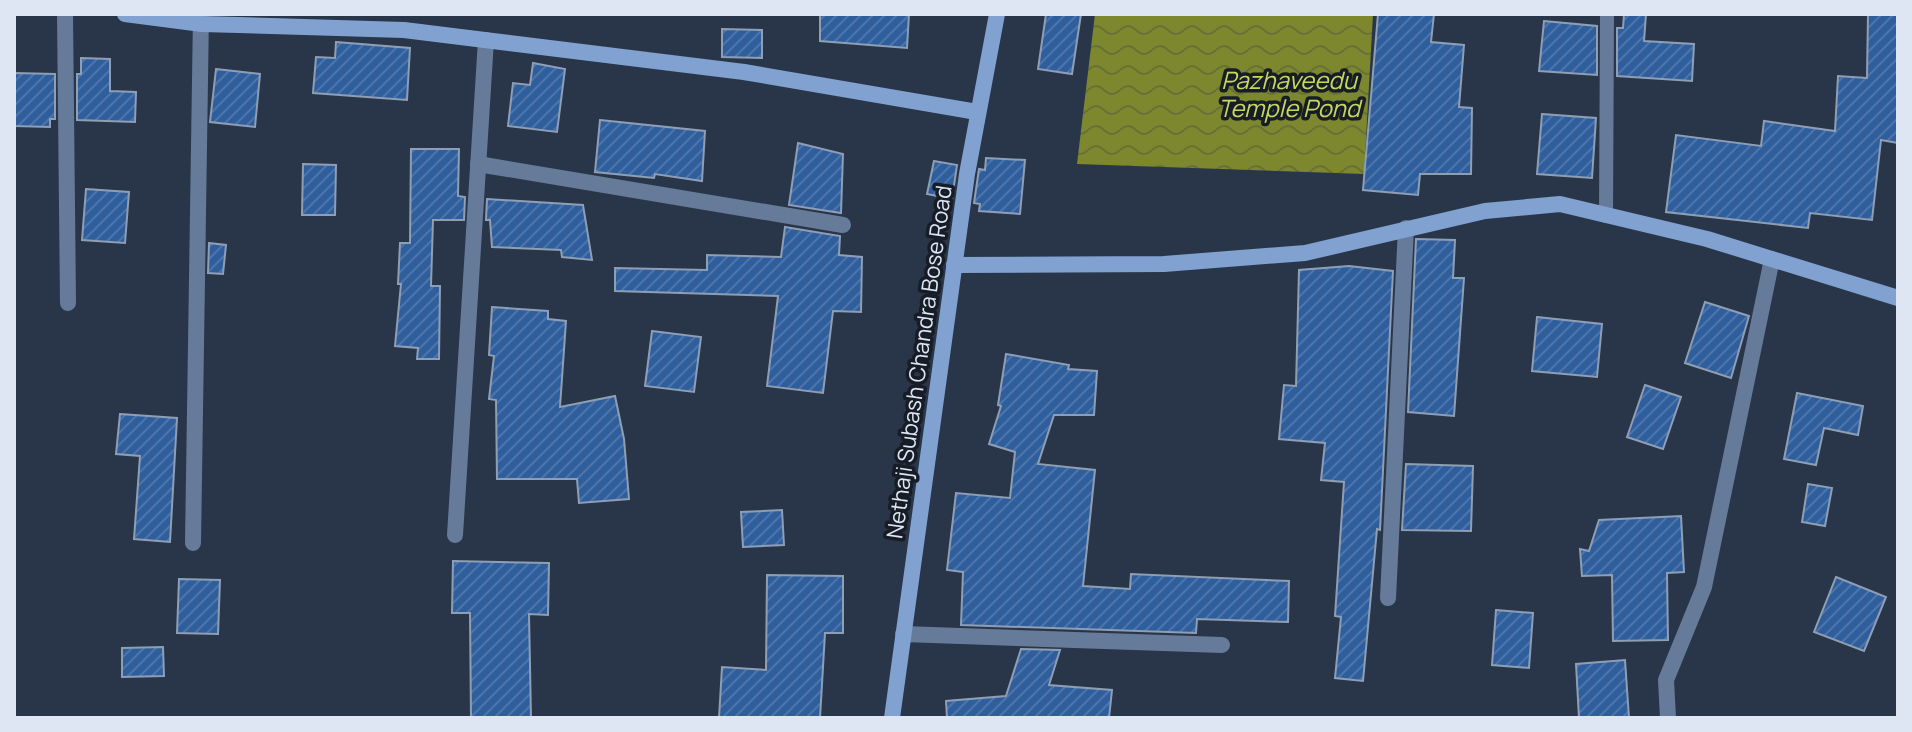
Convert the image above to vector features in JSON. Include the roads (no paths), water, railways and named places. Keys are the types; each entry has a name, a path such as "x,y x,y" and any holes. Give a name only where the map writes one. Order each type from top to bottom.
{"main road":[{"path":"125,14 404,30 744,72 977,112"},
{"name":"Nethaji Subash Chandra Bose Road","path":"892,718 954,265 977,112 997,14"},
{"path":"954,265 1164,264 1305,253 1485,211 1560,204 1707,239 1898,298"}],"street":[{"path":"65,14 68,303"},
{"path":"193,543 201,19"},
{"path":"455,535 486,40"},
{"path":"478,164 843,225"},
{"path":"1388,598 1406,228"},
{"path":"1668,718 1666,680 1704,587 1772,259"},
{"path":"903,634 1222,645"}],"lane":[{"path":"1606,216 1607,14"}],"water":[{"name":"Pazhaveedu Temple Pond","path":"1095,14 1373,14 1364,174 1077,164"}]}
